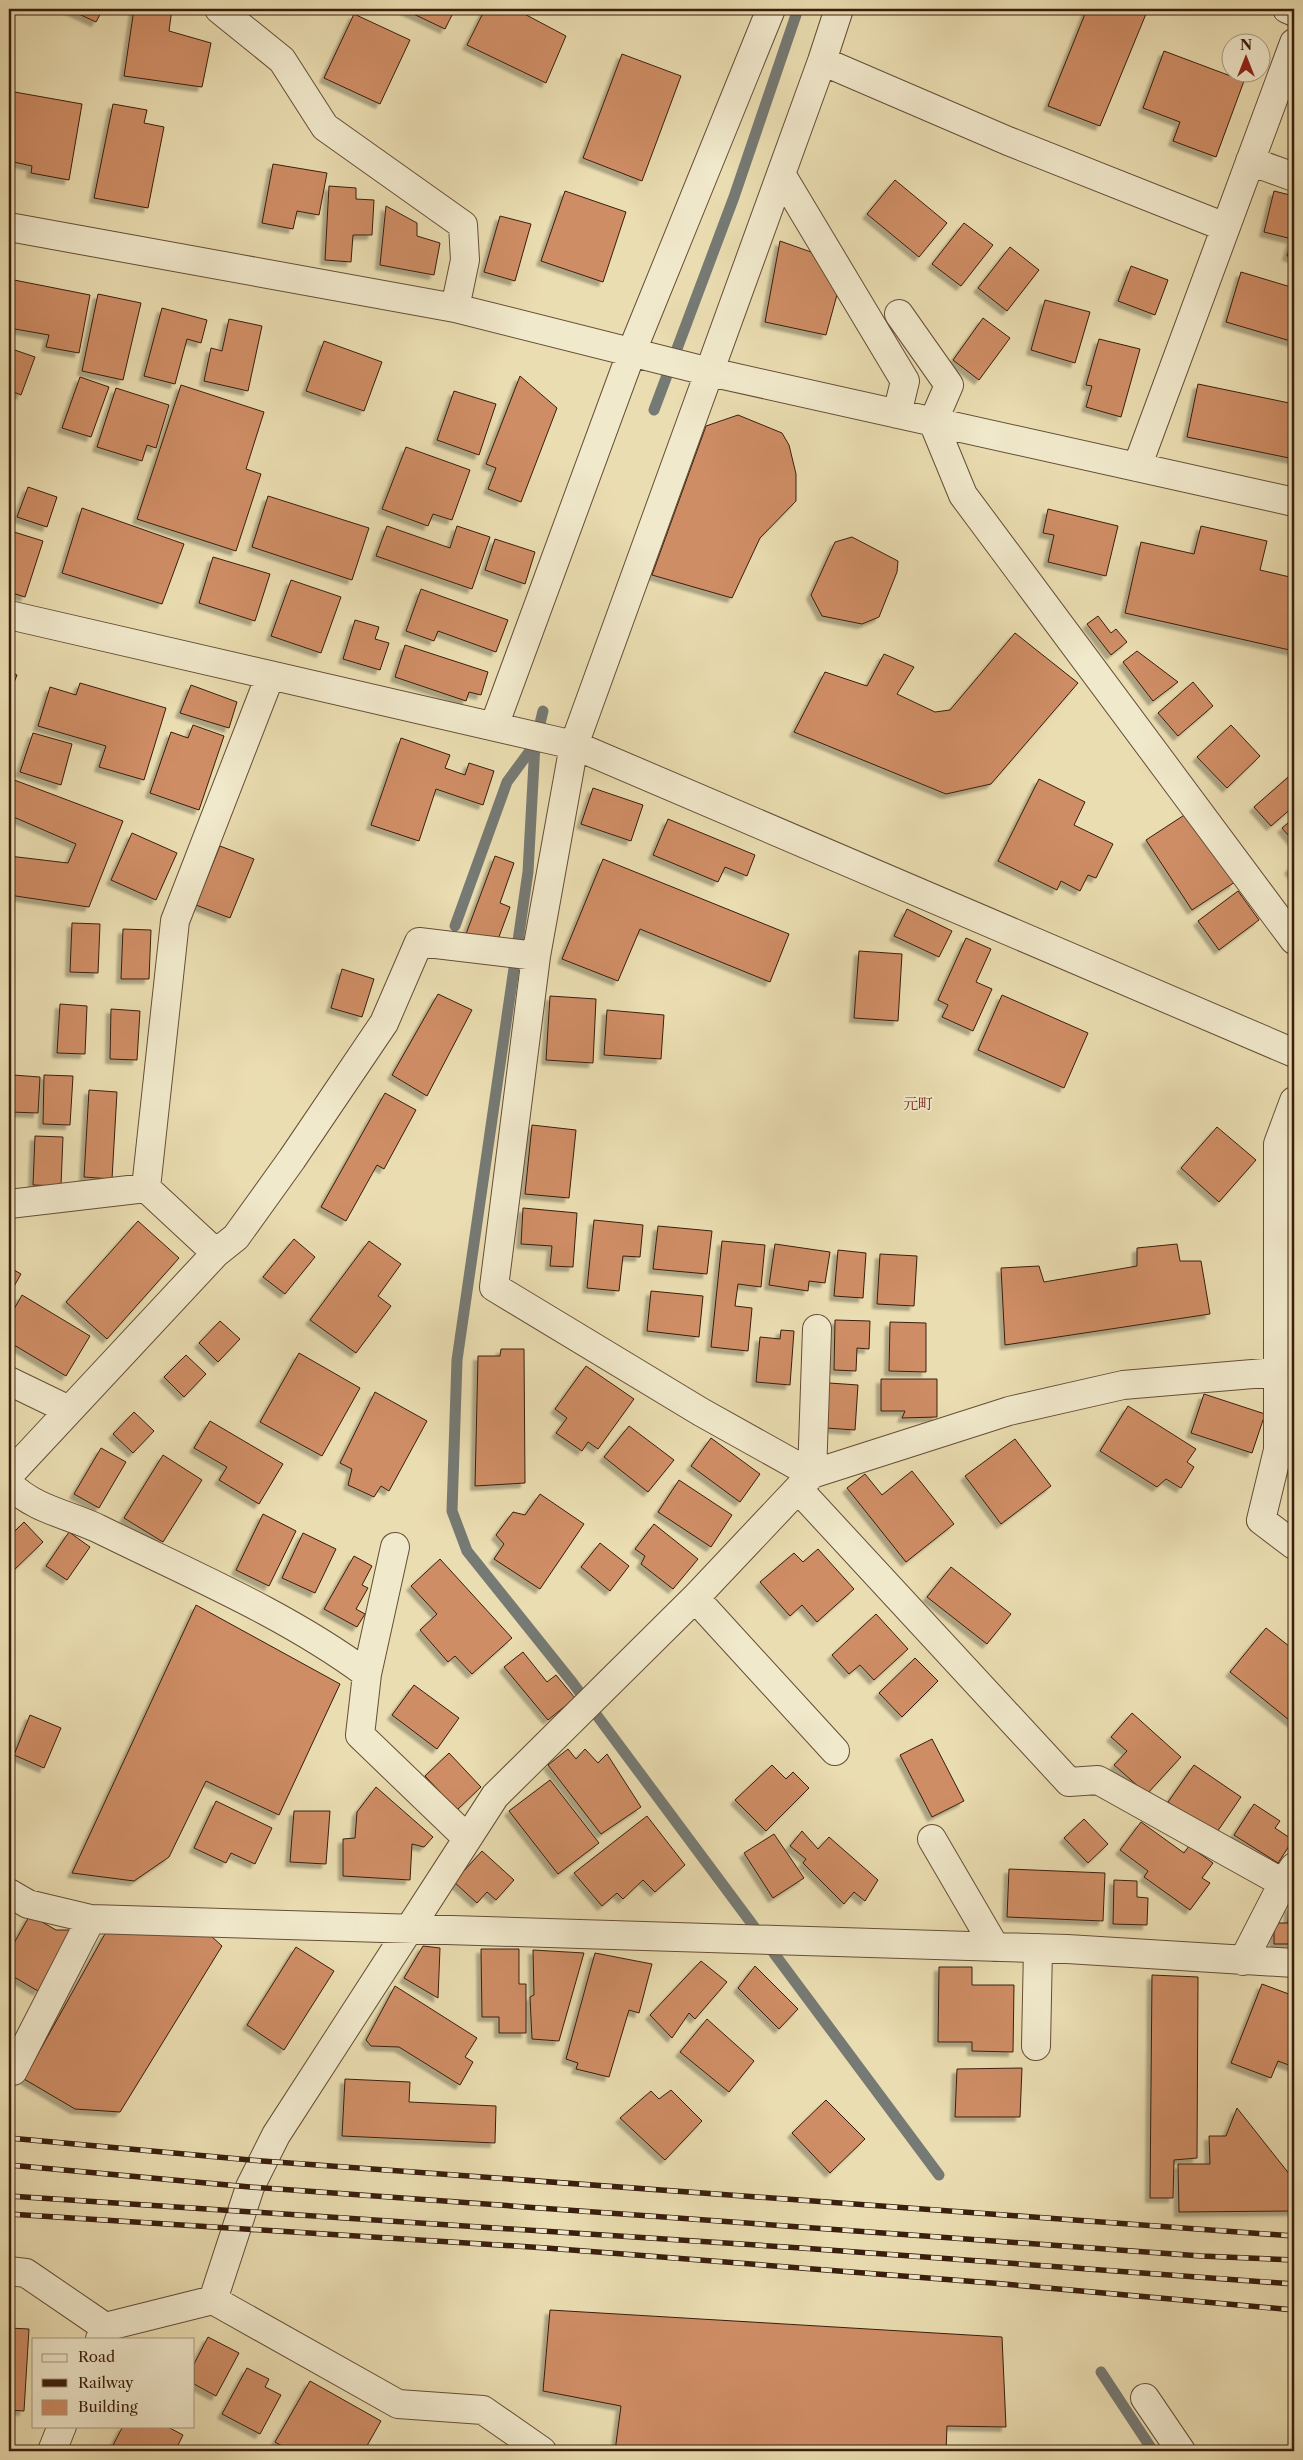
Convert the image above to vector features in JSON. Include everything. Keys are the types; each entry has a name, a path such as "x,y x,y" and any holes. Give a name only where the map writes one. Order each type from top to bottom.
{"street":[{"path":"219,9 282,60 325,127 463,225 465,260 455,308"},
{"path":"498,727 632,350 771,9"},
{"path":"839,9 710,372 568,744 536,956 494,1287 701,1412 805,1482 1069,1782 1098,1780 1289,1875 1243,1961"},
{"path":"1287,9 1294,12"},
{"path":"1137,467 1294,43"},
{"path":"822,61 1008,141 1225,227"},
{"path":"1250,161 1294,177"},
{"path":"781,174 905,382 897,414"},
{"path":"9,228 455,308 632,350 710,372 1294,502"},
{"path":"899,314 949,385 933,422 963,495 1294,940"},
{"path":"9,615 568,744 1294,1053"},
{"path":"146,1188 175,921 270,676"},
{"path":"367,1674 340,1654 256,1607 82,1521 43,1508 10,1482 69,1410 216,1253 236,1237 298,1151 384,1023 419,942 536,956"},
{"path":"1294,1101 1278,1144 1278,1450 1262,1520 1294,1546"},
{"path":"9,1204 146,1188 216,1253"},
{"path":"805,1482 816,1329"},
{"path":"213,2300 250,2187 276,2134 495,1796 695,1598 805,1482 1009,1411 1122,1385 1277,1372"},
{"path":"9,1381 69,1410"},
{"path":"395,1547 367,1674 360,1735 467,1838"},
{"path":"695,1598 835,1751"},
{"path":"932,1839 996,1947"},
{"path":"9,1893 28,1904 91,1919 409,1927 1038,1948 1294,1963"},
{"path":"12,2071 91,1919"},
{"path":"1036,2046 1038,1948"},
{"path":"9,2271 26,2273 103,2333 213,2300 398,2404 484,2410 542,2451"},
{"path":"1145,2398 1180,2451"},
{"path":"52,2451 61,2428"}],"building":[{"path":"68,9 103,9 96,22"},
{"path":"134,9 172,9 169,31 211,43 202,87 124,76"},
{"path":"403,9 455,9 445,29"},
{"path":"485,9 515,9 566,36 546,83 467,45"},
{"path":"1087,9 1148,9 1100,126 1048,106"},
{"path":"354,14 410,40 380,104 324,78"},
{"path":"1164,51 1220,72 1220,82 1244,82 1216,157 1173,141 1180,122 1143,108"},
{"path":"622,54 681,76 642,181 583,158"},
{"path":"9,91 82,104 69,180 31,173 32,166 9,161"},
{"path":"113,104 147,110 144,123 164,127 148,208 94,198"},
{"path":"273,164 327,173 319,215 297,211 293,229 262,223"},
{"path":"895,180 947,223 919,257 867,214"},
{"path":"329,186 356,188 356,199 374,200 372,235 353,235 351,262 325,260"},
{"path":"565,191 626,212 603,282 541,261"},
{"path":"1274,191 1294,196 1294,258 1287,256 1292,239 1264,232"},
{"path":"386,206 417,223 417,236 440,243 434,275 380,265"},
{"path":"500,216 531,224 515,281 484,272"},
{"path":"964,223 993,245 961,286 932,264"},
{"path":"780,241 811,252 838,291 826,335 765,322"},
{"path":"1010,247 1039,270 1007,311 978,288"},
{"path":"1131,266 1168,280 1155,315 1118,301"},
{"path":"1241,272 1294,288 1294,342 1226,322"},
{"path":"9,279 90,295 79,353 46,347 49,335 9,328"},
{"path":"98,294 141,303 123,380 82,371"},
{"path":"1045,300 1090,312 1075,363 1031,350"},
{"path":"162,308 207,320 201,343 187,339 175,384 144,376"},
{"path":"983,318 1010,338 979,380 953,360"},
{"path":"229,319 262,326 248,391 204,381 211,348 222,351"},
{"path":"1099,339 1140,349 1121,417 1086,407 1092,386 1086,385"},
{"path":"324,341 382,362 364,411 306,391"},
{"path":"9,348 35,357 21,395 9,390"},
{"path":"520,376 557,408 521,502 488,489 496,468 486,464"},
{"path":"80,377 109,387 91,437 62,428"},
{"path":"1198,384 1294,404 1294,459 1187,437"},
{"path":"181,385 264,412 246,469 261,474 236,551 137,519"},
{"path":"116,388 169,405 156,448 147,445 142,461 97,447"},
{"path":"454,391 496,404 479,455 437,440"},
{"path":"738,415 782,433 789,445 796,474 796,501 760,538 732,598 652,575 706,426"},
{"path":"406,447 470,470 452,520 433,514 428,526 382,509"},
{"path":"28,487 57,497 47,527 17,517"},
{"path":"268,496 369,528 352,580 252,547"},
{"path":"82,508 184,544 162,604 62,573"},
{"path":"1048,509 1118,526 1106,576 1048,562 1054,535 1043,533"},
{"path":"387,526 450,548 457,526 490,537 472,589 376,556"},
{"path":"1201,526 1267,541 1260,570 1294,578 1294,651 1125,613 1141,542 1194,554"},
{"path":"14,532 43,541 25,597 9,592 9,548"},
{"path":"852,537 898,561 897,572 879,617 862,624 822,616 811,595 835,542"},
{"path":"495,539 535,552 525,584 485,570"},
{"path":"213,557 270,574 255,621 199,603"},
{"path":"291,580 341,597 321,653 271,636"},
{"path":"421,589 508,620 496,652 438,631 434,641 406,631"},
{"path":"1098,616 1111,633 1116,629 1127,642 1111,655 1087,624"},
{"path":"355,620 379,627 375,639 389,643 380,670 343,659"},
{"path":"1015,633 1078,683 991,784 946,794 794,732 825,672 867,686 884,654 914,667 897,694 935,712 950,710"},
{"path":"405,645 488,672 481,695 469,692 466,701 395,677"},
{"path":"1137,651 1178,682 1153,701 1123,662"},
{"path":"9,671 17,675 9,695"},
{"path":"1193,682 1213,706 1178,736 1158,713"},
{"path":"80,683 166,708 144,780 99,767 106,746 38,726 50,687 76,695"},
{"path":"191,685 237,702 229,728 180,713"},
{"path":"193,725 224,736 199,810 150,793 171,732 188,738"},
{"path":"1231,725 1260,756 1227,788 1197,757"},
{"path":"33,733 72,744 61,785 20,772"},
{"path":"401,738 450,755 445,768 465,775 469,763 494,771 483,805 436,789 419,841 371,825"},
{"path":"1294,772 1294,806 1271,826 1254,807"},
{"path":"9,778 123,821 89,907 9,895 9,856 68,863 76,844 9,815"},
{"path":"1039,779 1085,802 1074,825 1113,844 1096,878 1088,875 1080,891 1061,881 1057,890 998,861"},
{"path":"593,788 643,805 631,841 581,824"},
{"path":"1189,812 1235,882 1192,910 1146,840"},
{"path":"1294,818 1294,842 1282,828"},
{"path":"668,819 755,855 747,876 725,867 718,882 653,855"},
{"path":"132,833 177,853 156,900 111,880"},
{"path":"220,846 254,859 230,918 196,905"},
{"path":"495,856 514,863 500,903 510,907 496,945 466,934"},
{"path":"603,859 789,934 770,982 640,929 618,981 562,959"},
{"path":"1294,864 1294,876 1289,869"},
{"path":"1238,891 1259,920 1219,950 1198,921"},
{"path":"907,909 952,931 939,957 894,936"},
{"path":"72,923 100,924 98,973 70,972"},
{"path":"123,929 151,930 149,979 121,979"},
{"path":"966,938 991,949 976,982 992,989 973,1031 942,1017 948,1005 938,1000"},
{"path":"859,951 902,954 898,1021 854,1018"},
{"path":"342,969 374,979 362,1017 331,1008"},
{"path":"438,994 472,1010 427,1096 392,1075"},
{"path":"1002,995 1088,1033 1064,1088 978,1050"},
{"path":"550,996 596,999 593,1063 546,1060"},
{"path":"60,1004 87,1006 85,1054 57,1053"},
{"path":"111,1009 140,1011 137,1060 110,1059"},
{"path":"607,1010 664,1015 661,1059 604,1055"},
{"path":"13,1075 40,1077 38,1113 11,1112"},
{"path":"44,1075 73,1076 70,1125 43,1124"},
{"path":"89,1090 117,1092 112,1179 84,1177"},
{"path":"385,1093 416,1110 384,1169 377,1165 346,1221 321,1207"},
{"path":"532,1125 576,1130 569,1198 525,1194"},
{"path":"1217,1127 1256,1160 1219,1202 1181,1168"},
{"path":"35,1136 63,1137 61,1186 33,1185"},
{"path":"523,1208 577,1213 573,1267 550,1266 552,1246 521,1244"},
{"path":"594,1220 643,1225 640,1257 623,1256 619,1291 587,1288"},
{"path":"138,1221 179,1258 107,1339 66,1302"},
{"path":"658,1226 712,1231 707,1274 653,1269"},
{"path":"294,1239 315,1257 285,1294 263,1277"},
{"path":"369,1241 401,1264 378,1296 391,1306 356,1353 310,1320"},
{"path":"722,1241 765,1245 761,1287 738,1284 735,1306 752,1308 748,1351 711,1347"},
{"path":"775,1244 830,1252 825,1283 809,1281 808,1291 769,1285"},
{"path":"1177,1244 1180,1261 1201,1261 1210,1314 1005,1345 1001,1268 1039,1266 1044,1282 1137,1266 1137,1248"},
{"path":"838,1250 866,1253 863,1298 834,1296"},
{"path":"880,1254 917,1256 914,1306 877,1304"},
{"path":"9,1267 21,1274 9,1295"},
{"path":"651,1291 703,1296 699,1337 647,1331"},
{"path":"22,1295 90,1336 66,1376 9,1342 9,1318"},
{"path":"835,1320 870,1321 869,1349 857,1348 856,1371 834,1370"},
{"path":"220,1321 240,1339 218,1362 199,1343"},
{"path":"890,1322 926,1323 926,1372 889,1371"},
{"path":"781,1330 794,1331 790,1385 756,1382 760,1337 780,1339"},
{"path":"501,1349 524,1349 525,1483 475,1486 478,1356 500,1356"},
{"path":"299,1353 360,1388 322,1456 260,1422"},
{"path":"186,1355 206,1374 184,1397 164,1377"},
{"path":"586,1366 634,1399 598,1449 588,1442 582,1451 556,1433 567,1418 555,1409"},
{"path":"881,1379 937,1379 937,1417 902,1418 905,1411 881,1411"},
{"path":"829,1383 858,1385 855,1430 826,1428"},
{"path":"375,1392 427,1421 389,1491 381,1486 374,1497 348,1485 352,1469 340,1463"},
{"path":"1204,1394 1265,1414 1252,1453 1191,1433"},
{"path":"1128,1406 1196,1449 1187,1462 1194,1467 1181,1488 1166,1479 1157,1487 1100,1451"},
{"path":"134,1412 154,1431 133,1453 113,1434"},
{"path":"210,1421 283,1464 259,1504 219,1480 227,1467 194,1448"},
{"path":"629,1426 674,1460 648,1492 604,1457"},
{"path":"711,1438 760,1474 740,1502 691,1466"},
{"path":"1015,1439 1051,1486 1001,1524 965,1476"},
{"path":"101,1448 126,1462 99,1508 74,1494"},
{"path":"163,1455 202,1480 163,1542 124,1518"},
{"path":"1294,1459 1294,1473 1289,1467"},
{"path":"912,1471 954,1524 906,1562 847,1488 865,1474 882,1495"},
{"path":"679,1480 732,1515 711,1547 658,1512"},
{"path":"540,1494 584,1524 540,1589 494,1559 504,1544 496,1535 513,1512 525,1515"},
{"path":"263,1514 296,1531 269,1586 236,1570"},
{"path":"24,1522 43,1542 12,1572 9,1568 9,1537"},
{"path":"654,1524 698,1559 673,1589 641,1564 645,1556 635,1549"},
{"path":"69,1532 90,1547 67,1580 46,1566"},
{"path":"303,1533 336,1549 315,1593 282,1578"},
{"path":"600,1543 629,1566 610,1591 581,1567"},
{"path":"818,1549 854,1589 817,1622 802,1605 790,1616 760,1582 794,1553 803,1562"},
{"path":"354,1556 372,1566 362,1585 368,1588 356,1609 365,1614 357,1627 324,1609"},
{"path":"440,1559 512,1638 472,1674 455,1656 448,1662 420,1630 437,1614 411,1586"},
{"path":"951,1567 1011,1614 987,1644 927,1597"},
{"path":"196,1605 340,1684 279,1815 206,1781 169,1857 134,1881 72,1873"},
{"path":"876,1614 908,1649 874,1680 860,1665 849,1674 832,1655"},
{"path":"1266,1628 1294,1650 1294,1724 1230,1672"},
{"path":"523,1652 547,1682 556,1675 575,1698 548,1720 504,1667"},
{"path":"915,1658 938,1681 902,1717 879,1693"},
{"path":"414,1685 459,1718 437,1749 392,1715"},
{"path":"1132,1713 1181,1757 1147,1794 1114,1765 1127,1751 1111,1737"},
{"path":"30,1715 61,1728 44,1768 14,1755"},
{"path":"932,1739 964,1801 932,1817 900,1755"},
{"path":"568,1749 576,1759 585,1749 598,1763 607,1754 641,1807 601,1834 548,1765"},
{"path":"449,1753 481,1787 457,1810 425,1776"},
{"path":"772,1765 786,1779 793,1772 809,1788 766,1831 735,1800"},
{"path":"1194,1765 1241,1797 1215,1835 1168,1802"},
{"path":"550,1780 599,1843 558,1874 509,1811"},
{"path":"376,1787 433,1837 424,1847 412,1844 410,1880 343,1876 343,1839 355,1838 357,1812"},
{"path":"216,1801 272,1828 255,1864 231,1853 226,1863 194,1848"},
{"path":"1254,1804 1280,1821 1275,1828 1293,1840 1278,1863 1234,1835"},
{"path":"294,1811 330,1811 326,1864 290,1862"},
{"path":"647,1816 685,1865 655,1892 643,1880 623,1899 617,1893 602,1906 574,1873"},
{"path":"1084,1819 1108,1844 1088,1863 1064,1838"},
{"path":"1141,1822 1184,1853 1189,1846 1213,1863 1202,1878 1210,1883 1190,1910 1144,1877 1148,1871 1120,1850"},
{"path":"802,1831 818,1849 829,1837 878,1880 865,1901 854,1892 844,1904 803,1863 806,1859 790,1846"},
{"path":"774,1834 804,1878 773,1898 744,1853"},
{"path":"482,1851 514,1880 496,1900 487,1892 477,1903 454,1882"},
{"path":"1009,1869 1105,1873 1103,1921 1007,1917"},
{"path":"1114,1880 1137,1881 1137,1897 1148,1898 1147,1925 1113,1924"},
{"path":"1289,1906 1294,1906 1294,1944 1274,1944 1274,1923 1288,1923"},
{"path":"30,1915 56,1930 79,1930 38,1991 9,1974 9,1952"},
{"path":"106,1932 210,1935 222,1946 120,2112 75,2109 24,2079"},
{"path":"423,1946 440,1948 438,1998 404,1978"},
{"path":"296,1947 334,1971 284,2050 247,2025"},
{"path":"481,1949 519,1949 519,1984 526,1984 526,2033 499,2033 499,2017 482,2017"},
{"path":"533,1950 584,1953 559,2041 532,2039 530,1997 534,1995"},
{"path":"595,1953 652,1964 639,2013 629,2010 609,2077 576,2069 578,2063 566,2059"},
{"path":"701,1961 727,1982 695,2019 689,2013 672,2038 650,2015"},
{"path":"755,1966 798,2009 779,2029 738,1988"},
{"path":"939,1967 972,1967 972,1985 1014,1985 1013,2052 972,2051 972,2042 938,2042"},
{"path":"1152,1975 1198,1977 1197,2158 1174,2160 1173,2198 1150,2198"},
{"path":"9,1984 15,1988 9,1999"},
{"path":"1262,1984 1294,1996 1294,2067 1278,2061 1271,2078 1231,2063"},
{"path":"395,1986 477,2038 465,2057 473,2062 460,2085 399,2047 371,2046 366,2040"},
{"path":"707,2019 754,2061 729,2092 680,2052"},
{"path":"9,2028 14,2031 9,2040"},
{"path":"1022,2068 1020,2117 955,2117 957,2069"},
{"path":"345,2079 410,2082 409,2102 496,2106 495,2143 342,2136"},
{"path":"671,2090 702,2121 665,2160 620,2118 651,2091 659,2099"},
{"path":"826,2100 865,2139 830,2173 792,2133"},
{"path":"1237,2108 1294,2180 1294,2211 1179,2212 1178,2164 1210,2164 1209,2136 1226,2136"},
{"path":"550,2310 1002,2337 1006,2427 947,2426 946,2451 615,2451 621,2406 543,2391"},
{"path":"9,2328 29,2329 24,2411 9,2410"},
{"path":"208,2337 239,2353 216,2396 195,2385 195,2362"},
{"path":"247,2368 269,2379 265,2387 281,2395 260,2434 222,2414"},
{"path":"310,2381 381,2421 364,2451 291,2451 275,2442"},
{"path":"122,2428 170,2428 183,2435 175,2451 110,2451"}],"waterway":[{"path":"654,410 734,197 798,9"},
{"path":"543,711 535,744 528,872 457,1360 452,1511 467,1551 572,1682 939,2175"},
{"path":"455,926 507,782 535,744"},
{"path":"1101,2372 1153,2451"}],"railway":[{"path":"9,2138 262,2161 1294,2236"},
{"path":"9,2165 250,2187 1201,2256 1294,2260"},
{"path":"9,2196 801,2248 1294,2284"},
{"path":"9,2214 546,2248 992,2283 1294,2310"}],"district":[{"name":"元町","path":"918,1103"}]}
